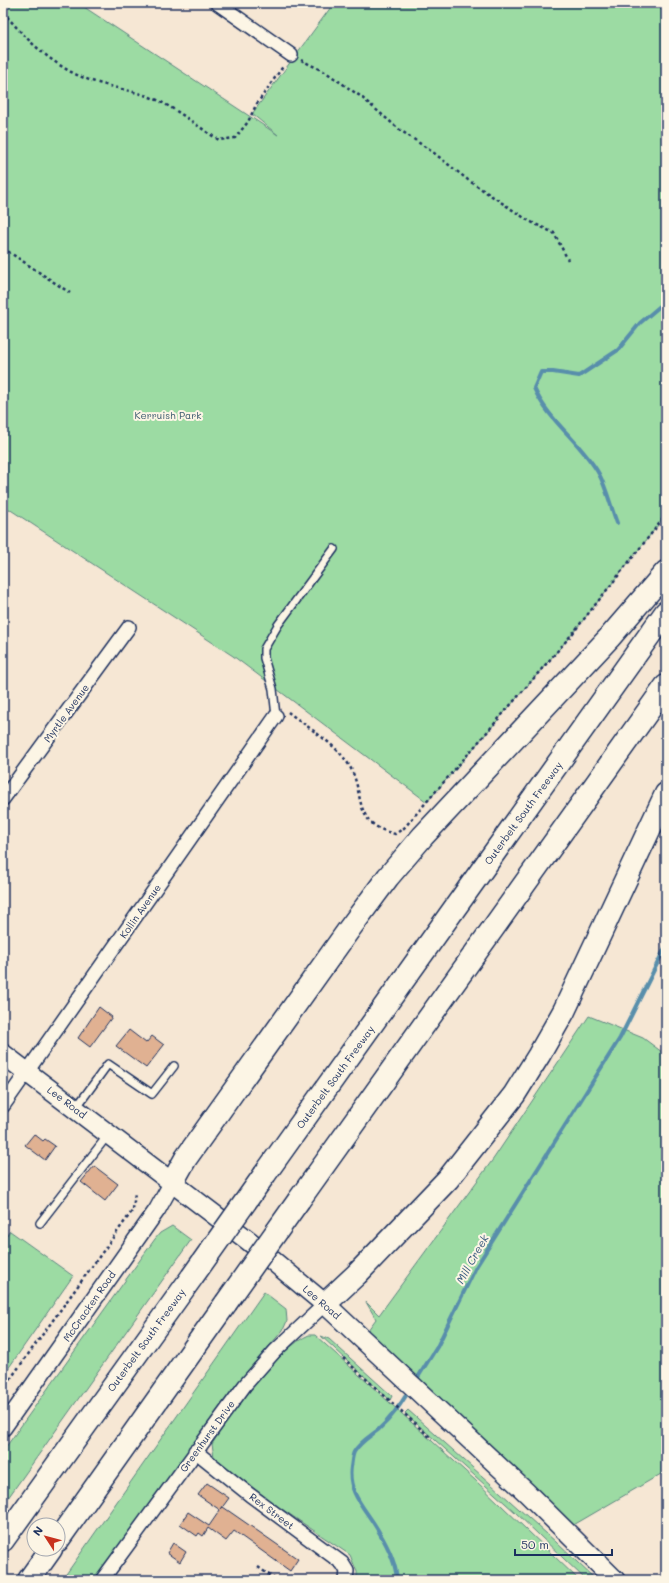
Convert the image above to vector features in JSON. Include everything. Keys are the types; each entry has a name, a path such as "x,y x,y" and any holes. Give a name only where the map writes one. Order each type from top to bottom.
{"highway":[{"path":"172,1183 186,1158 388,877 423,836 604,643 666,572"},
{"name":"Outerbelt South Freeway","path":"3,1540 666,612"},
{"path":"66,1529 666,686"},
{"path":"326,1304 448,1180 514,1095 539,1055 564,1010 666,794"},
{"path":"29,1580 45,1557"}],"main road":[{"name":"Lee Road","path":"3,1054 76,1108 267,1255 326,1304 527,1494 615,1580"}],"street":[{"path":"218,3 287,60"},
{"name":"Myrtle Avenue","path":"3,799 128,627"},
{"name":"Kollin Avenue","path":"3,1106 276,716"},
{"name":"McCracken Road","path":"3,1428 157,1210 172,1183"},
{"name":"Greenhurst Drive","path":"102,1580 195,1451 259,1369 291,1335 326,1304"},
{"name":"Rex Street","path":"195,1451 250,1495 342,1563 346,1576"}],"lane":[{"path":"276,716 273,690 264,658 264,649 278,625 334,549"},
{"path":"76,1108 108,1064 152,1094 174,1066"},
{"path":"40,1223 109,1134"}],"path":[{"path":"3,12 28,42 69,72 102,84 126,89 163,102 219,140 235,138 248,122 256,105 287,60 327,73 360,96 400,130 434,153 468,180 529,221 554,233 568,260"},
{"path":"3,248 70,292"},
{"path":"275,702 322,739 346,761 355,776 362,812 368,820 383,831 395,834 404,828 574,633 666,515"},
{"path":"3,1390 133,1210 135,1192"},
{"path":"342,1358 432,1440"},
{"path":"258,1567 276,1580"}],"green space":[{"name":"Kerruish Park","path":"3,3 78,3 278,135 252,114 334,3 666,3 666,515 573,633 427,802 233,656 3,505"},
{"path":"589,1016 643,1038 666,1055 666,1471 565,1530 362,1338 376,1319 366,1302 379,1315 494,1158"},
{"path":"172,1226 191,1240 3,1505 3,1451 155,1239 160,1233"},
{"path":"10,1231 73,1276 3,1376 3,1240"},
{"path":"264,1292 286,1309 287,1321 283,1330 234,1387 95,1580 62,1580"},
{"path":"309,1335 315,1335 475,1480 579,1580 357,1580 357,1572 350,1555 270,1501 214,1457 212,1444 230,1417 270,1367 297,1342"},
{"path":"321,1336 329,1339 392,1396 390,1400"},
{"path":"408,1410 556,1542 596,1580 586,1580 515,1512 405,1413"}],"building":[{"path":"99,1007 112,1017 90,1047 78,1038"},
{"path":"129,1030 146,1043 152,1036 164,1045 146,1068 116,1046"},
{"path":"34,1134 43,1141 45,1139 55,1146 45,1160 25,1145"},
{"path":"94,1166 118,1184 105,1201 81,1182"},
{"path":"207,1483 229,1498 221,1509 223,1507 298,1559 290,1571 234,1531 226,1541 208,1528 203,1536 199,1533 197,1536 180,1524 188,1512 209,1526 220,1510 198,1495"},
{"path":"173,1543 186,1552 180,1562 167,1553"}],"waterway":[{"path":"617,523 604,486 592,462 548,411 534,388 541,372 553,372 579,376 618,350 640,323 666,301"},
{"name":"Mill Creek","path":"415,1382 437,1347 476,1267 620,1038 666,946"},
{"name":"Mill Creek","path":"397,1580 393,1561 388,1549 355,1494 352,1485 351,1467 356,1448 388,1421 410,1389"}]}
